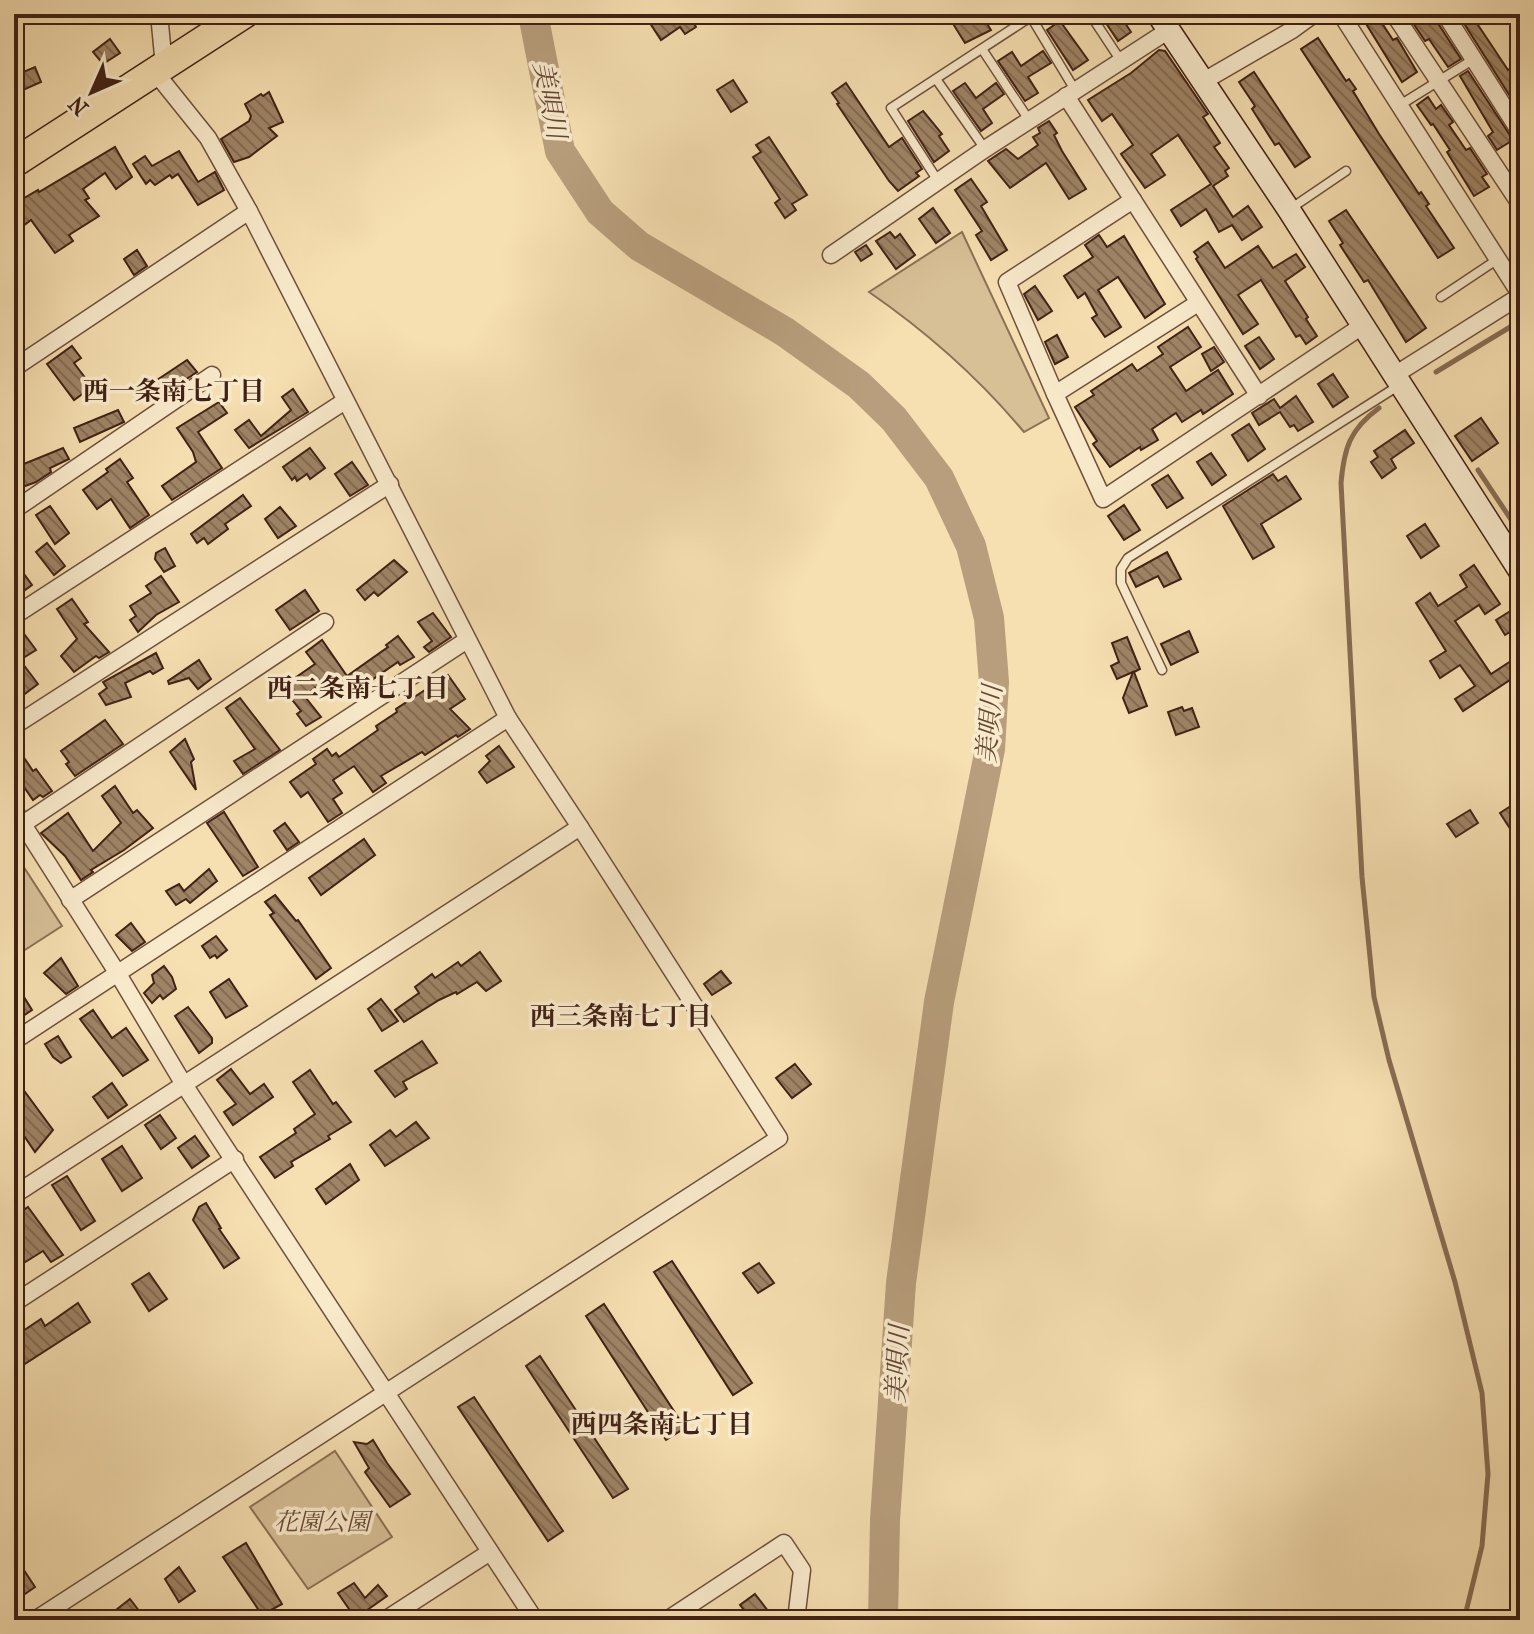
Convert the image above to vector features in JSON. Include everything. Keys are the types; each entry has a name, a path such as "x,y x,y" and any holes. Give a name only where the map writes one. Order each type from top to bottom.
{"highway":[{"path":"14,163 244,14"}],"street":[{"path":"35,1620 779,1138 508,718 249,211 208,138 159,69 159,14"},
{"path":"1202,82 1314,14"},
{"path":"1341,14 1520,295 1396,381"},
{"path":"1394,14 1520,204"},
{"path":"1445,14 1520,132"},
{"path":"831,255 940,183 985,149 1121,61 1164,22 1289,210 1520,571"},
{"path":"1071,93 1133,200 1259,396"},
{"path":"1133,200 1007,282 1103,499 1362,326"},
{"path":"14,368 249,211"},
{"path":"1055,394 1198,303"},
{"path":"14,510 212,375"},
{"path":"14,616 345,401"},
{"path":"14,726 390,484"},
{"path":"325,622 18,817 183,1083 535,1620"},
{"path":"70,900 467,640"},
{"path":"14,1041 508,718"},
{"path":"14,1195 580,827"},
{"path":"14,1303 235,1159"},
{"path":"667,1620 784,1543 802,1570 796,1620"},
{"path":"385,1620 490,1552"}],"lane":[{"path":"1090,14 1121,61"},
{"path":"940,183 891,108 1033,15 1071,93"},
{"path":"982,49 1029,120"},
{"path":"1399,106 1474,59"},
{"path":"936,79 985,149"},
{"path":"1289,210 1346,171"},
{"path":"1441,297 1498,259"},
{"path":"1162,670 1121,583 1121,569 1128,558 1396,381"}],"green space":[{"path":"962,232 1049,418 1024,432 951,356 869,292"},
{"path":"14,852 62,926 14,957"},
{"name":"花園公園","path":"335,1451 392,1537 308,1589 250,1507"}],"building":[{"path":"644,14 701,14 692,20 696,27 685,34 680,27 661,40"},
{"path":"947,14 981,14 991,30 965,43"},
{"path":"1100,14 1119,14 1131,32 1118,41"},
{"path":"1360,14 1376,14 1393,40 1397,38 1417,72 1402,82"},
{"path":"1407,14 1432,14 1461,59 1448,67"},
{"path":"1474,19 1508,70 1520,61 1520,112 1465,25"},
{"path":"1060,21 1088,60 1073,70 1047,30"},
{"path":"1318,38 1346,81 1349,79 1356,89 1353,91 1379,134 1429,204 1426,206 1454,248 1438,258 1301,49"},
{"path":"110,39 120,53 103,64 93,52"},
{"path":"1159,50 1165,51 1208,114 1203,117 1220,143 1214,147 1229,168 1225,171 1228,176 1213,186 1233,217 1248,206 1262,227 1242,240 1232,225 1219,232 1206,209 1181,226 1171,210 1211,184 1178,135 1151,154 1165,175 1145,188 1121,154 1133,145 1112,114 1102,121 1088,100 1131,73"},
{"path":"1043,51 1051,63 1028,77 1038,93 1025,101 998,61 1012,52 1021,66"},
{"path":"35,67 41,82 14,94 14,76"},
{"path":"1468,71 1513,140 1497,150 1488,136 1493,132 1460,76"},
{"path":"1254,72 1310,157 1295,167 1279,143 1275,145 1239,82"},
{"path":"733,80 747,102 731,112 717,90"},
{"path":"846,83 889,147 902,138 922,169 916,173 919,176 898,191 837,104 832,93"},
{"path":"965,83 976,98 996,83 1004,94 983,109 992,123 981,131 953,91"},
{"path":"269,92 283,122 269,128 277,136 249,157 234,162 221,139 249,121 251,116 245,104"},
{"path":"1428,97 1436,109 1441,105 1453,122 1449,125 1466,150 1470,148 1487,174 1482,177 1489,187 1474,196 1447,152 1450,150 1417,105"},
{"path":"923,111 942,134 939,136 949,151 934,162 908,121"},
{"path":"1049,121 1057,133 1054,135 1062,151 1086,189 1069,199 1046,163 1010,188 988,161 1006,149 1018,159 1038,145 1033,137 1040,133 1038,128"},
{"path":"769,137 807,195 792,204 796,210 785,218 775,203 780,199 753,157 761,152 756,145"},
{"path":"115,147 132,177 116,189 105,173 83,189 89,198 85,200 99,216 69,235 73,241 55,253 31,220 14,233 14,204"},
{"path":"179,151 198,182 215,172 224,190 198,205 178,174 172,178 170,175 155,185 150,180 146,184 133,164 145,156 152,166"},
{"path":"971,179 987,202 981,206 1007,250 991,260 976,235 982,231 955,190"},
{"path":"933,208 950,233 936,243 919,219"},
{"path":"1346,210 1426,328 1406,342 1368,280 1364,282 1340,245 1343,243 1329,221"},
{"path":"890,232 895,238 900,234 915,255 896,269 876,241"},
{"path":"1099,235 1107,247 1124,236 1165,304 1145,318 1118,277 1098,290 1121,327 1105,337 1092,318 1097,315 1085,293 1078,298 1064,276 1093,257 1085,245"},
{"path":"1208,242 1225,268 1258,246 1273,268 1296,254 1305,267 1285,281 1317,336 1306,344 1300,335 1296,337 1261,280 1238,295 1258,324 1243,334 1196,259 1198,257 1194,252"},
{"path":"866,245 872,254 861,261 855,252"},
{"path":"137,250 147,266 134,275 124,259"},
{"path":"1035,286 1052,311 1038,320 1024,294"},
{"path":"1188,327 1201,347 1170,367 1186,391 1218,370 1233,394 1203,414 1201,410 1182,422 1176,413 1152,429 1158,440 1141,450 1140,447 1110,467 1093,444 1097,441 1075,407 1094,395 1091,391 1132,364 1137,371 1163,354 1158,347"},
{"path":"1057,335 1068,357 1055,364 1045,342"},
{"path":"1259,337 1274,359 1260,369 1245,346"},
{"path":"72,346 81,358 74,363 92,387 74,400 47,364"},
{"path":"1214,347 1224,362 1211,371 1202,354"},
{"path":"187,360 197,372 163,395 154,382"},
{"path":"1333,374 1348,397 1333,407 1318,384"},
{"path":"293,389 308,412 249,448 235,430 249,420 261,436 291,410 282,397"},
{"path":"1296,396 1313,422 1298,431 1294,425 1290,427 1280,412 1259,425 1252,413 1274,399 1280,408"},
{"path":"219,402 227,413 198,432 222,468 172,500 162,486 196,462 177,428"},
{"path":"118,410 124,422 80,442 74,428"},
{"path":"1481,418 1498,443 1472,461 1455,436"},
{"path":"1249,424 1265,449 1248,461 1232,435"},
{"path":"1405,430 1414,443 1391,459 1396,468 1382,478 1371,462 1378,457 1374,451"},
{"path":"63,448 69,459 50,468 51,472 36,482 14,490 14,468"},
{"path":"310,448 325,468 310,479 307,474 297,481 295,477 292,480 283,467"},
{"path":"1211,453 1226,475 1212,485 1197,462"},
{"path":"120,459 133,478 127,482 149,515 130,528 111,499 97,509 83,490"},
{"path":"352,462 368,485 350,496 335,474"},
{"path":"1273,474 1278,481 1286,476 1301,499 1261,524 1274,547 1253,559 1223,506"},
{"path":"1168,475 1183,498 1167,508 1152,485"},
{"path":"243,495 251,506 225,524 228,529 208,544 204,538 197,543 191,534"},
{"path":"1124,505 1140,530 1124,540 1108,516"},
{"path":"50,506 69,533 55,544 36,515"},
{"path":"280,507 296,526 278,538 265,519"},
{"path":"1425,524 1439,546 1421,558 1407,536"},
{"path":"47,543 65,566 54,575 36,552"},
{"path":"165,548 175,566 164,572 155,559 156,553"},
{"path":"1167,552 1181,579 1164,587 1158,576 1136,587 1129,573"},
{"path":"14,560 32,585 14,598"},
{"path":"394,560 407,572 378,596 374,592 365,600 357,590"},
{"path":"1474,565 1500,604 1485,614 1479,605 1455,621 1491,674 1520,655 1520,696 1510,680 1463,711 1455,699 1475,686 1460,665 1440,678 1430,661 1446,651 1416,603 1430,593 1438,606 1467,587 1460,575"},
{"path":"161,576 179,602 156,615 138,632 130,620 136,616 130,606 151,593 146,586"},
{"path":"305,590 319,611 290,630 276,610"},
{"path":"72,599 88,622 84,624 109,652 99,658 96,656 74,672 61,656 77,639 57,609"},
{"path":"1520,605 1520,626 1505,635 1496,620"},
{"path":"433,613 451,637 429,652 424,647 432,641 418,622"},
{"path":"22,631 36,650 20,660 38,684 14,702 14,637"},
{"path":"1189,631 1198,652 1171,665 1161,644"},
{"path":"398,636 414,657 400,665 398,662 347,697 332,676 306,698 321,717 306,726 297,714 301,711 282,687 315,664 306,652 322,640 347,676 388,647 386,645"},
{"path":"1127,637 1140,669 1134,672 1147,706 1129,713 1123,698 1133,672 1117,679 1111,666 1119,662 1112,643"},
{"path":"156,653 163,668 125,683 131,697 106,705 99,694 107,688 103,682"},
{"path":"199,660 211,679 198,689 189,678 169,684 168,681"},
{"path":"448,675 465,699 450,709 470,729 381,776 386,783 373,792 354,766 333,780 342,793 333,799 342,813 328,822 308,792 301,797 290,782 316,764 313,759 327,749 332,756 336,753 339,757 378,730 376,726 397,712 396,709"},
{"path":"240,698 280,750 243,774 234,761 255,749 226,708"},
{"path":"1182,707 1184,711 1192,708 1199,727 1176,735 1168,712"},
{"path":"105,720 123,744 75,776 61,751"},
{"path":"185,739 194,759 191,762 196,790 170,752"},
{"path":"14,743 33,771 36,769 52,791 43,797 40,795 33,800 14,770"},
{"path":"499,746 514,767 487,783 479,772 490,761 486,756"},
{"path":"115,786 133,813 137,810 153,828 81,880 65,856 41,833 68,813 93,851 121,823 102,796"},
{"path":"1520,800 1520,844 1500,813"},
{"path":"1470,810 1478,823 1456,837 1447,824"},
{"path":"224,812 258,867 243,876 207,823"},
{"path":"285,823 299,842 287,850 274,831"},
{"path":"364,839 375,855 321,895 309,878"},
{"path":"209,869 217,881 190,903 186,899 176,905 166,891 179,884 184,891"},
{"path":"275,895 298,920 331,968 316,979 270,915 274,913 265,902"},
{"path":"131,923 145,942 132,951 116,935"},
{"path":"216,936 227,950 217,958 215,955 210,958 202,946"},
{"path":"480,952 501,981 486,991 477,982 439,1000 404,1022 395,1010 419,993 415,987 432,974 435,978 458,962 461,966"},
{"path":"61,958 78,986 66,994 44,973"},
{"path":"164,966 176,989 163,999 160,995 152,1003 144,993 154,983 152,975"},
{"path":"721,971 731,983 712,995 704,984"},
{"path":"229,979 247,1006 226,1018 210,992"},
{"path":"14,981 32,1010 20,1018 14,1009"},
{"path":"381,999 398,1021 382,1031 368,1009"},
{"path":"188,1007 212,1038 212,1043 199,1053 175,1016"},
{"path":"93,1010 112,1038 126,1028 148,1060 123,1076 80,1019"},
{"path":"58,1036 71,1057 61,1063 45,1044"},
{"path":"422,1041 437,1063 403,1082 407,1089 395,1097 375,1071"},
{"path":"795,1064 811,1084 792,1098 776,1078"},
{"path":"231,1069 250,1094 264,1084 273,1097 233,1125 224,1112 236,1104 217,1080"},
{"path":"310,1070 333,1104 336,1102 351,1122 328,1136 330,1139 291,1162 293,1166 275,1178 260,1157 296,1133 294,1129 315,1114 293,1082"},
{"path":"14,1077 53,1130 35,1152 14,1121"},
{"path":"112,1083 127,1105 108,1118 93,1097"},
{"path":"160,1115 176,1138 161,1149 145,1125"},
{"path":"416,1122 429,1138 385,1166 370,1145 390,1130 396,1137"},
{"path":"195,1136 209,1156 192,1168 178,1148"},
{"path":"122,1146 142,1178 122,1191 102,1159"},
{"path":"350,1164 359,1180 326,1204 316,1189"},
{"path":"67,1176 95,1221 81,1230 52,1185"},
{"path":"206,1203 239,1258 224,1268 193,1220 199,1207"},
{"path":"28,1207 63,1255 51,1262 43,1251 14,1269 14,1217"},
{"path":"672,1261 752,1383 733,1395 654,1272"},
{"path":"759,1263 774,1283 758,1293 743,1273"},
{"path":"149,1273 167,1299 149,1311 132,1284"},
{"path":"78,1303 90,1322 23,1365 14,1351 14,1337 41,1319 45,1326"},
{"path":"604,1304 685,1428 666,1440 586,1316"},
{"path":"540,1356 628,1489 613,1498 526,1366"},
{"path":"474,1397 563,1531 548,1541 458,1407"},
{"path":"373,1440 410,1494 390,1507 365,1472 369,1468 354,1442 367,1444"},
{"path":"246,1543 282,1604 262,1615 223,1557"},
{"path":"14,1555 35,1587 19,1598 14,1591"},
{"path":"179,1567 195,1591 179,1602 165,1579"},
{"path":"354,1583 365,1598 378,1585 387,1596 353,1620 338,1593"},
{"path":"755,1594 775,1620 752,1620 740,1605"},
{"path":"130,1599 146,1620 123,1620 116,1610"}],"waterway":[{"name":"美唄川","path":"533,14 560,151 600,212 639,246 785,332 859,385 894,419 939,478 971,546 989,618 994,682 990,749 939,1002 901,1283 885,1520 883,1620"},
{"path":"1436,372 1520,321"},
{"path":"1379,408 1361,424 1350,440 1341,483 1362,877 1374,997 1389,1060 1455,1282 1482,1393 1488,1474 1482,1546 1464,1620"},
{"path":"1478,470 1520,533"}],"district":[{"name":"西一条南七丁目","path":"174,391"},
{"name":"西二条南七丁目","path":"358,688"},
{"name":"西三条南七丁目","path":"621,1016"},
{"name":"西四条南七丁目","path":"662,1424"}]}
